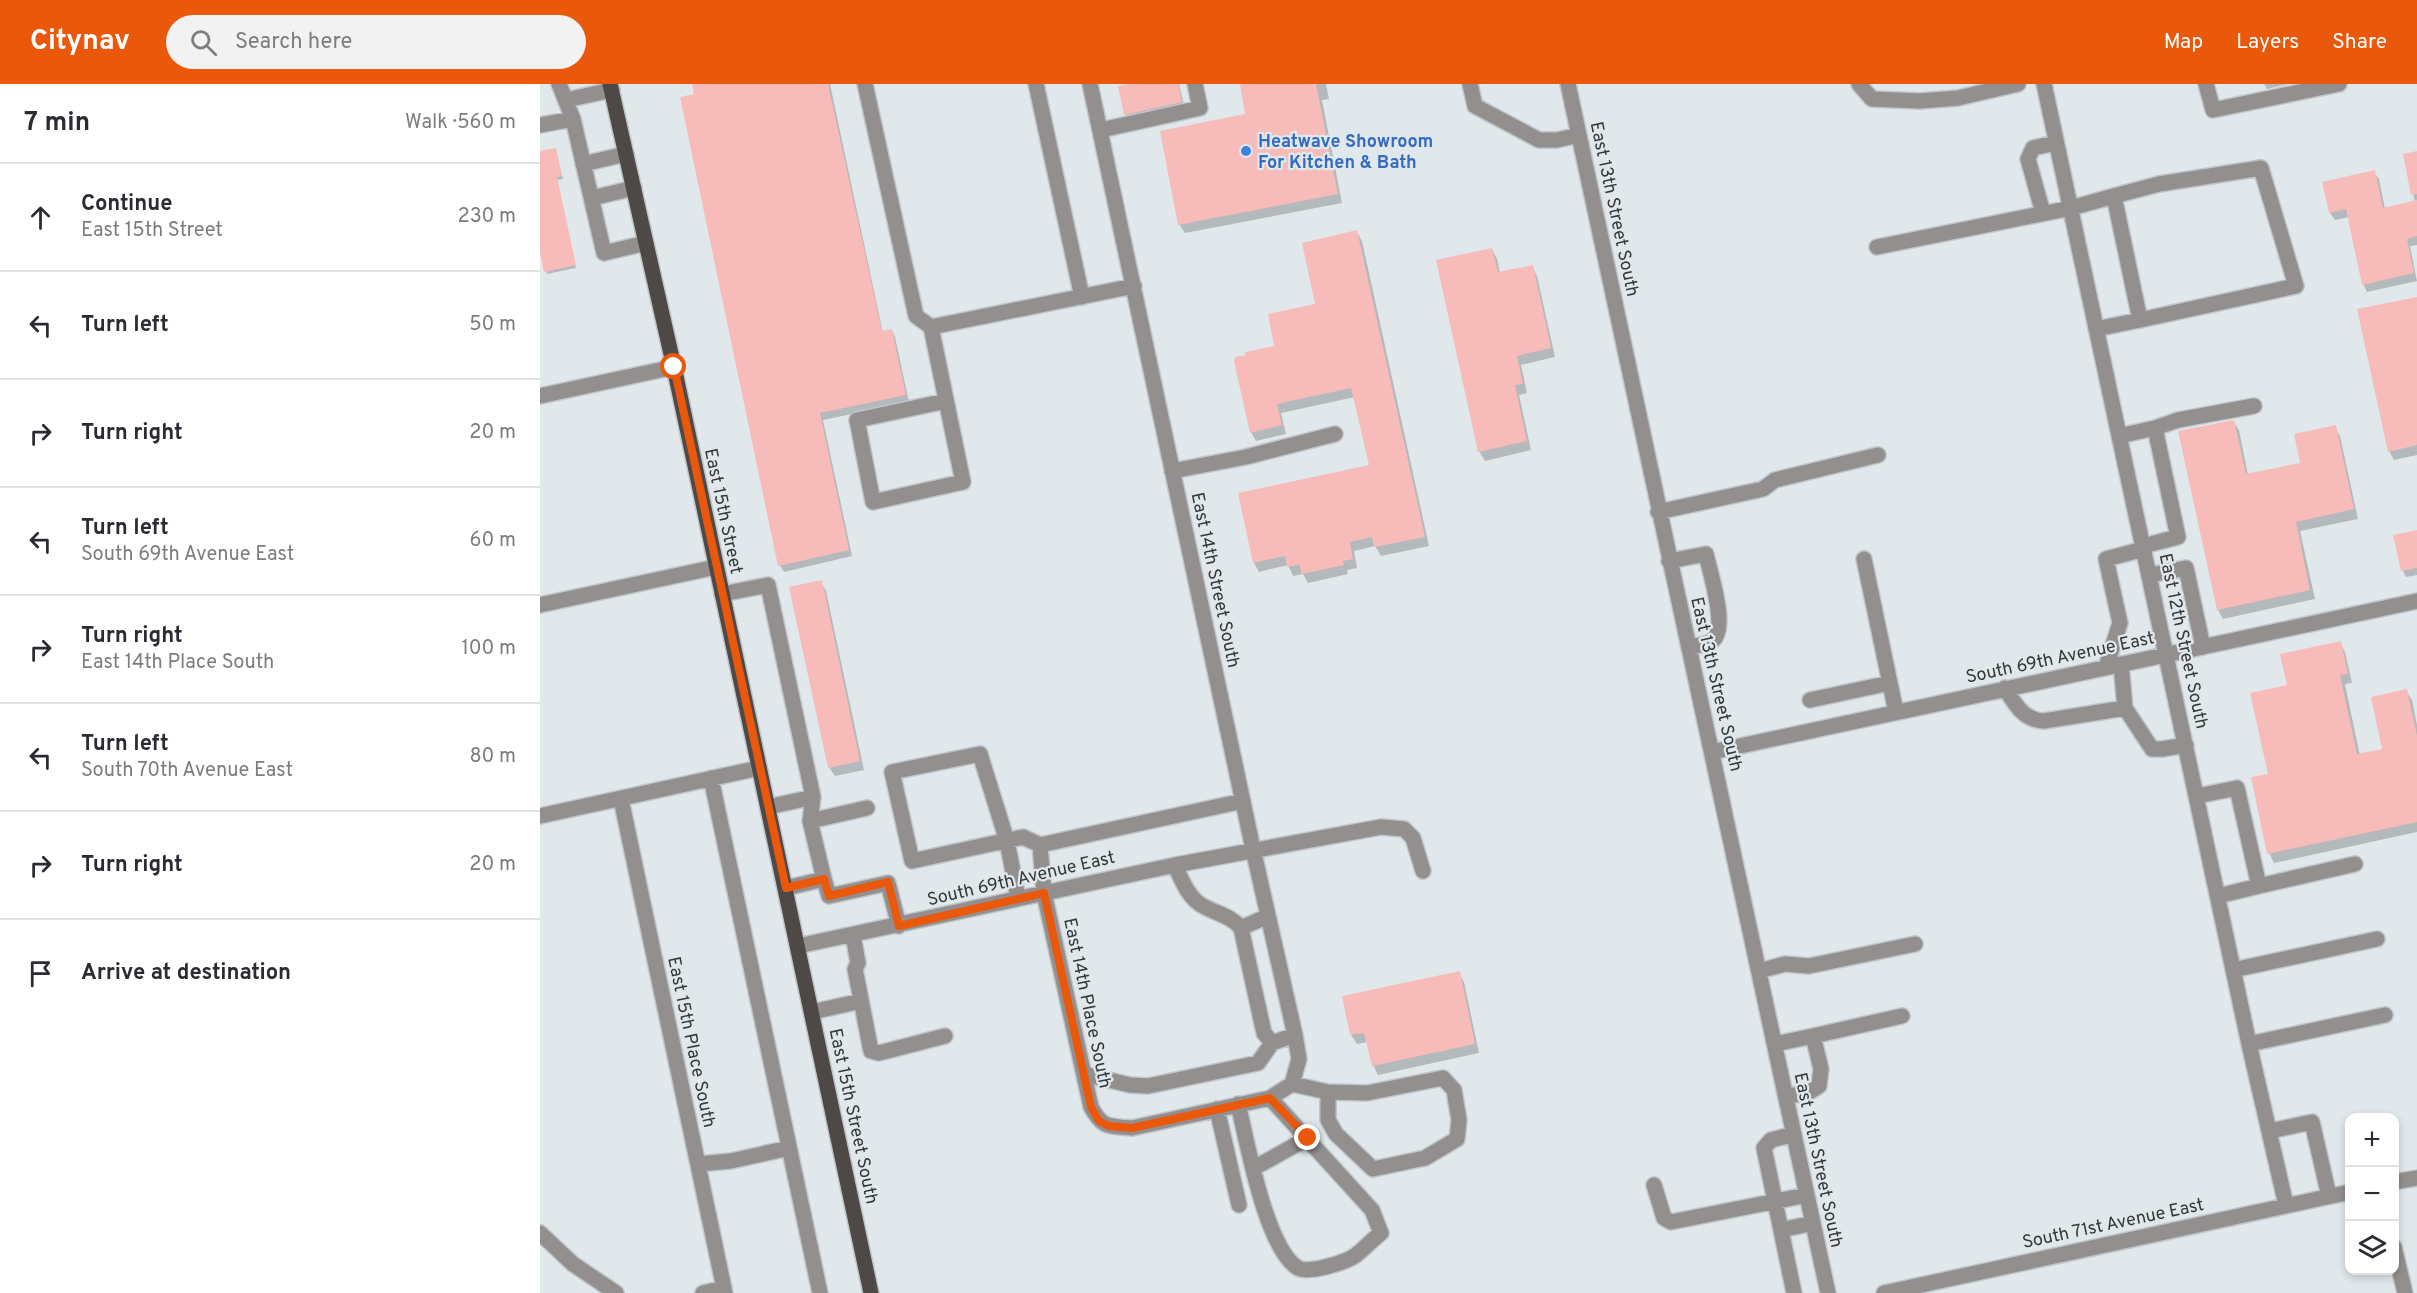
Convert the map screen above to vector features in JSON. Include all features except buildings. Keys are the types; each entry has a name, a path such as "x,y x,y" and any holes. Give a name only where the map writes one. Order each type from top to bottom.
{"main road":[{"name":"East 15th Street","path":"611,87 674,367 798,946"},
{"name":"East 15th Street South","path":"798,946 871,1293"}],"street":[{"path":"559,84 573,119 604,253 646,243"},
{"path":"865,84 916,316 931,327 963,482 873,502 857,420 946,401"},
{"path":"1036,84 1082,297"},
{"name":"East 14th Street South","path":"1090,84 1253,849 1295,1035 1299,1059 1292,1084"},
{"path":"1101,130 1200,108 1195,84"},
{"path":"1470,84 1475,106 1539,140 1557,140 1579,135"},
{"name":"East 13th Street South","path":"1568,84 1658,512 1775,1044 1813,1223 1825,1292"},
{"path":"1858,84 1872,99 1920,101 1958,98 2018,84"},
{"name":"East 12th Street South","path":"2044,84 2233,970 2286,1205"},
{"path":"2206,84 2213,110 2339,84"},
{"path":"566,100 611,87"},
{"path":"540,125 573,119"},
{"path":"2043,213 2028,159 2033,148 2055,143"},
{"path":"583,164 626,154"},
{"path":"1877,247 2071,208 2159,184 2261,168 2296,286 2096,329"},
{"path":"592,198 634,188"},
{"path":"2114,196 2140,320"},
{"path":"931,327 1134,286"},
{"path":"540,396 674,367"},
{"path":"2119,436 2178,420 2254,406"},
{"path":"2155,428 2178,537 2106,559 2120,622 2114,666 2125,708 2152,749 2186,745"},
{"path":"1172,471 1246,457 1335,434"},
{"path":"1658,512 1763,489 1775,480 1878,455"},
{"path":"1669,561 1706,554 1721,623 1718,634 1711,642 1689,647"},
{"path":"1864,559 1896,711"},
{"path":"540,605 716,567"},
{"path":"2150,575 2186,568 2204,647"},
{"path":"722,594 768,585 813,797 810,821 829,896 888,882 899,926"},
{"name":"South 69th Avenue East","path":"1712,752 1896,711 2417,602"},
{"path":"1810,700 1890,683"},
{"path":"2005,688 2019,710 2033,720 2044,721 2125,708"},
{"path":"1018,898 1007,841 980,754 892,772 912,861 1007,841 1023,837 1040,845 1243,801"},
{"path":"540,816 759,768"},
{"path":"711,778 820,1293"},
{"path":"2197,796 2237,788 2259,886"},
{"path":"768,807 813,797"},
{"name":"East 15th Place South","path":"621,799 725,1291"},
{"path":"810,821 867,808"},
{"name":"South 69th Avenue East","path":"798,946 1253,849 1381,827 1404,829 1413,838 1423,871"},
{"name":"East 14th Place South","path":"1040,845 1044,893 1091,1107 1099,1121 1109,1126 1132,1128 1217,1109"},
{"path":"2218,896 2355,864"},
{"path":"1175,865 1183,885 1202,906 1235,920 1241,928 1264,1034 1272,1043"},
{"path":"786,888 824,879"},
{"path":"1241,928 1268,916"},
{"path":"853,935 858,963 855,969 871,1051 879,1053 945,1036"},
{"path":"2233,970 2377,939"},
{"path":"1759,970 1785,964 1809,966 1915,944"},
{"path":"812,1012 861,1001"},
{"path":"2249,1044 2385,1015"},
{"path":"1775,1044 1902,1016"},
{"path":"1084,1074 1131,1085 1148,1086 1258,1063 1272,1043 1295,1035"},
{"path":"1786,1096 1811,1091 1819,1086 1821,1069 1814,1036"},
{"path":"1239,1205 1217,1109 1270,1098 1292,1084 1328,1092 1367,1093 1443,1078 1454,1090 1459,1120 1456,1139 1425,1158 1373,1169 1336,1134 1328,1120 1328,1092"},
{"path":"1238,1104 1264,1208 1281,1249 1298,1268 1306,1270 1325,1267 1354,1256 1380,1233 1372,1210 1270,1098"},
{"path":"2270,1131 2312,1122 2329,1196"},
{"path":"1794,1134 1772,1140 1764,1148 1794,1293"},
{"path":"1254,1168 1308,1138"},
{"path":"698,1164 731,1161 789,1148"},
{"path":"2399,1181 2417,1178"},
{"path":"1654,1185 1664,1218 1671,1222 1807,1195"},
{"name":"South 71st Avenue East","path":"1884,1293 2345,1193"},
{"path":"1781,1230 1813,1223"},
{"path":"540,1233 573,1264 616,1293"},
{"path":"2399,1270 2404,1293"},
{"path":"703,1293 725,1291"}],"place":[{"name":"Heatwave Showroom For Kitchen & Bath","path":"1246,151"}],"route":[{"path":"674,367 786,888 824,879 829,896 888,882 899,926 1044,893 1091,1107 1099,1121 1109,1126 1132,1128 1270,1098 1308,1138"}]}
